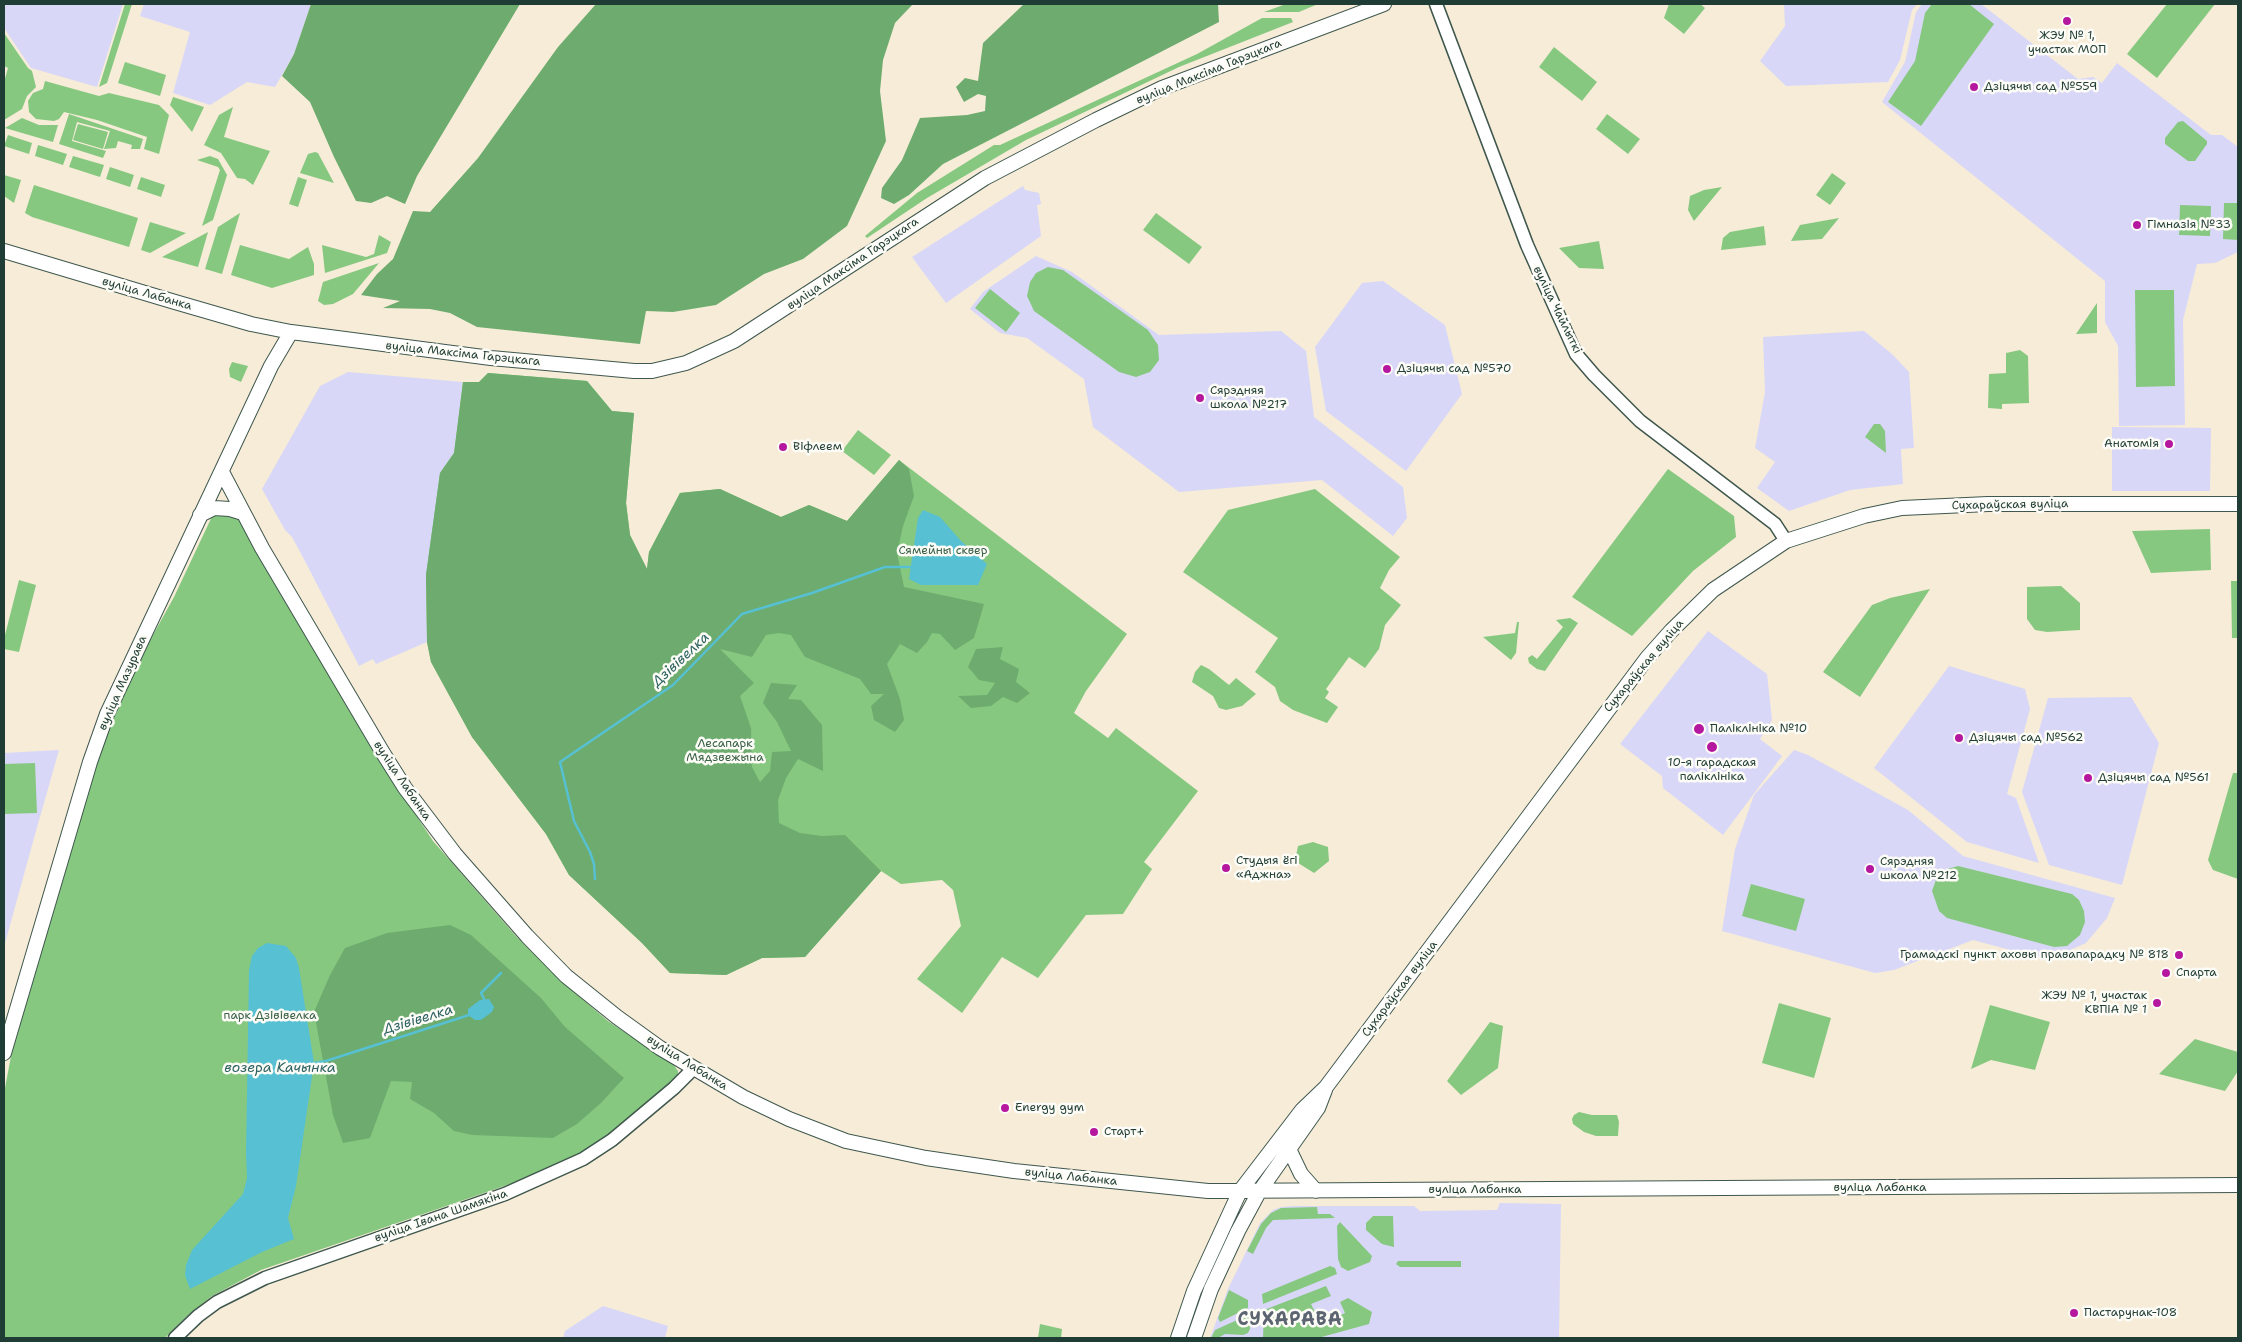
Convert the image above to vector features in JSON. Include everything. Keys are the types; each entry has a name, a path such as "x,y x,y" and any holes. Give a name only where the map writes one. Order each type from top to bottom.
{"main road":[{"name":"вуліца Максіма Гарэцкага","path":"291,332 491,358 634,371 652,371 686,363 734,341 766,322 865,254 985,178 1096,120 1162,88 1384,4"},
{"name":"вуліца Лабанка","path":"4,251 251,324 291,332"},
{"name":"вуліца Мазурава","path":"4,1053 90,762 107,714 271,366 291,332"},
{"name":"вуліца Лабанка","path":"222,472 242,513 383,754 423,814 455,854 527,936 566,976 617,1017 693,1069 742,1097 789,1119 846,1140 926,1158 1014,1171 1208,1192 2238,1185"},
{"name":"Сухараўская вуліца","path":"1178,1338 1194,1291 1240,1192 1309,1102 1326,1087 1647,658 1671,631 1713,590 1786,541 1864,516 1902,508 1988,504 2238,504"},
{"path":"200,514 214,508 242,513"},
{"name":"Сухараўская вуліца","path":"1194,1338 1215,1281 1259,1192 1318,1108 1326,1087"},
{"path":"1289,1149 1301,1174 1316,1192"},
{"path":"1208,1192 1221,1202 1226,1215 1226,1225"}],"street":[{"name":"вуліца Чайлыткі","path":"1436,4 1526,245 1576,354 1594,375 1640,420 1775,524 1786,541"},
{"name":"вуліца Івана Шамякіна","path":"175,1338 198,1316 217,1302 265,1278 505,1194 583,1159 612,1140 674,1088 693,1069"}],"shaded area":[{"path":"4,4 123,4 97,87 31,68 4,28"},
{"path":"144,4 311,4 294,54 275,87 247,82 210,105 173,93 190,32 140,16"},
{"path":"1784,4 1917,4 1912,10 1900,60 1888,82 1786,86 1760,61 1785,26"},
{"name":"Гімназія №33","path":"1922,4 1981,4 2078,79 2093,77 2102,83 2117,63 2211,135 2222,135 2238,147 2238,252 2215,263 2197,264 2183,320 2185,425 2119,426 2118,346 2105,322 2105,281 1882,102 1905,62 1916,12"},
{"path":"1023,186 1025,190 1039,193 1041,204 1037,205 1041,236 946,303 912,257"},
{"name":"Сярэдняя школа №217","path":"1036,256 1072,272 1159,335 1281,331 1306,351 1314,417 1403,487 1407,518 1393,536 1322,480 1179,492 1093,427 1084,379 1027,338 1000,333 970,309 983,292"},
{"name":"Дзіцячы сад №570","path":"1383,281 1445,325 1462,394 1406,471 1326,411 1315,347 1362,283"},
{"path":"1864,331 1893,355 1909,372 1914,448 1901,449 1903,484 1850,490 1789,511 1757,488 1775,462 1755,448 1765,392 1763,337"},
{"path":"348,372 463,382 454,453 426,575 427,642 376,664 373,659 359,666 292,537 285,530 262,489 320,386"},
{"path":"2112,427 2211,428 2210,491 2112,491"},
{"name":"Паліклініка №10","path":"1708,631 1767,674 1772,720 1760,739 1782,756 1723,835 1663,788 1662,776 1620,744"},
{"name":"Дзіцячы сад №562","path":"1949,666 2025,689 2030,709 2007,794 2016,798 2039,863 1967,842 1874,768"},
{"name":"Дзіцячы сад №561","path":"2131,697 2159,743 2122,885 2049,865 2022,792 2048,698"},
{"path":"59,750 34,838 4,947 4,753"},
{"name":"Сярэдняя школа №212","path":"1794,750 1808,755 1908,810 1963,856 2115,898 2107,918 2086,943 2047,960 1973,940 1894,970 1875,973 1722,931 1735,849 1754,795"},
{"path":"1500,1203 1561,1204 1559,1338 1210,1338 1228,1289 1260,1223 1273,1210 1294,1206 1414,1206 1420,1211 1497,1210"},
{"path":"603,1306 668,1326 665,1338 563,1338 565,1331"}],"green space":[{"path":"125,4 132,4 107,83 99,87"},
{"path":"311,4 520,4 417,176 405,204 387,196 371,203 356,201 310,102 282,76 294,54"},
{"path":"596,4 913,4 895,23 883,60 880,91 886,141 847,226 803,259 764,274 716,305 673,312 646,311 640,344 477,327 450,313 430,309 383,308 400,301 361,295 377,274 393,259 413,211 430,212 478,158 558,47"},
{"path":"1024,4 1218,4 1219,22 943,164 909,195 894,204 881,198 882,188 902,160 920,118 967,115 985,111 986,96 978,94 964,102 956,87 965,78 978,81 983,43"},
{"path":"1286,4 1318,4 1299,12 1264,12"},
{"path":"1669,4 1700,4 1705,8 1684,34 1664,18"},
{"path":"1932,4 1969,4 1994,24 1921,126 1888,102 1915,61 1925,13"},
{"path":"2167,4 2215,4 2157,78 2127,54"},
{"path":"1262,18 1291,18 1293,22 1179,67 1026,140 927,198 867,238 865,236 917,193 994,145 1000,145 1197,54"},
{"path":"4,33 32,71 36,87 27,96 22,109 4,120 4,82 8,68 4,66"},
{"path":"1554,47 1597,82 1582,101 1539,67"},
{"path":"125,62 166,75 160,96 118,83"},
{"path":"45,81 99,96 109,93 159,105 169,115 159,154 144,149 147,137 97,120 64,112 59,119 54,121 36,119 29,112 28,101 33,93 43,89"},
{"path":"173,97 204,107 192,132 170,105"},
{"path":"233,107 224,137 270,151 253,185 245,179 237,178 221,153 204,145 219,115"},
{"path":"69,114 143,139 140,149 131,149 132,145 118,141 116,148 104,149 110,131 77,122 72,141 106,151 103,158 59,144"},
{"path":"1607,114 1640,139 1628,154 1596,129"},
{"path":"22,118 39,125 58,125 53,142 5,128"},
{"path":"2183,121 2207,141 2207,144 2195,161 2188,161 2165,144 2165,138 2178,122"},
{"path":"78,124 108,132 103,149 73,140"},
{"path":"8,135 32,143 29,154 4,146"},
{"path":"38,145 67,154 63,165 35,156"},
{"path":"318,153 334,183 300,173 308,154"},
{"path":"73,156 104,165 100,177 69,167"},
{"path":"210,156 218,159 227,175 213,220 202,226 220,170 218,167 197,160"},
{"path":"110,167 134,175 130,187 106,179"},
{"path":"1832,173 1846,183 1830,205 1816,195"},
{"path":"4,175 21,180 14,203 4,196"},
{"path":"141,177 165,185 161,197 137,189"},
{"path":"298,177 307,180 298,207 289,204"},
{"path":"34,185 138,218 129,247 32,217 25,213"},
{"path":"1722,187 1694,221 1688,210 1690,196 1704,190"},
{"path":"2224,203 2238,203 2238,240 2223,239"},
{"path":"2180,205 2211,206 2210,236 2179,235"},
{"path":"240,213 222,274 205,269 218,227"},
{"path":"1156,213 1202,247 1189,264 1143,230"},
{"path":"1839,218 1822,239 1791,241 1800,225"},
{"path":"150,222 186,233 150,253 141,250"},
{"path":"1764,226 1766,245 1721,250 1723,238 1730,232"},
{"path":"208,232 198,267 162,257"},
{"path":"379,235 391,242 387,253 325,273 322,245 366,257 374,254"},
{"path":"1599,241 1604,269 1579,268 1559,248"},
{"path":"240,245 289,259 308,247 314,264 314,275 272,288 231,275"},
{"path":"379,263 353,294 333,304 324,305 318,301 323,282"},
{"path":"1048,267 1063,270 1148,330 1158,345 1159,360 1150,372 1136,377 1119,372 1034,311 1027,296 1030,282 1036,273"},
{"path":"990,289 1020,313 1006,332 975,308"},
{"path":"2135,290 2174,290 2175,386 2136,387"},
{"path":"2097,303 2097,333 2076,334"},
{"path":"2020,350 2028,356 2029,403 2002,404 2002,409 1988,408 1989,374 2006,373 2006,353"},
{"path":"232,362 248,366 241,382 230,377 229,369"},
{"name":"Лесапарк Мядзвежына","path":"488,373 587,381 612,411 634,413 626,503 630,535 647,569 649,552 680,493 720,489 781,517 809,505 847,521 899,460 1127,634 1086,691 1074,713 1108,738 1116,728 1198,791 1144,862 1152,869 1123,914 1086,915 1038,978 1002,957 962,1013 917,979 961,926 953,890 942,880 901,884 881,871 805,957 762,958 726,975 670,973 642,943 569,875 546,834 472,737 431,662 427,642 426,575 440,473 454,453 463,382 479,382"},
{"name":"Лесапарк Мядзвежына","path":"488,373 587,381 612,411 634,413 626,503 630,535 647,569 649,552 680,493 720,489 781,517 809,505 847,521 899,460 909,469 914,496 903,526 897,553 904,587 984,604 974,638 955,650 940,634 932,633 917,653 900,644 887,664 900,699 904,720 895,732 874,720 871,706 884,694 871,694 860,679 805,657 791,635 779,633 766,635 752,657 720,649 754,683 740,696 751,728 752,767 760,782 770,771 772,752 791,751 777,722 763,703 771,683 797,685 788,699 801,700 822,725 823,771 798,759 786,778 778,800 779,823 800,833 822,836 845,835 881,871 805,957 762,958 726,975 670,973 642,943 569,875 546,834 472,737 431,662 427,642 426,575 440,473 454,453 463,382 479,382"},
{"path":"1874,424 1880,424 1885,431 1886,453 1865,437"},
{"path":"858,430 891,455 874,475 842,451"},
{"path":"1668,469 1734,516 1736,537 1693,571 1632,636 1572,597"},
{"path":"1315,489 1400,557 1389,570 1380,588 1401,605 1385,625 1379,649 1365,668 1349,657 1326,689 1329,692 1325,698 1338,707 1327,723 1293,710 1280,701 1275,687 1255,672 1278,638 1183,572 1228,510"},
{"name":"парк Дзівівелка","path":"233,504 296,620 374,751 433,841 515,935 560,980 608,1021 673,1064 678,1071 678,1076 596,1145 554,1166 513,1183 261,1270 212,1296 186,1317 165,1338 4,1338 4,1093 12,1051 96,761 114,713 148,644 174,597 216,508"},
{"path":"2210,529 2211,570 2151,573 2132,531"},
{"path":"19,580 36,585 19,652 4,649 4,639"},
{"path":"2231,581 2238,581 2238,638 2232,638"},
{"path":"2061,586 2080,603 2080,630 2047,632 2035,630 2027,619 2027,587"},
{"path":"1930,589 1860,697 1823,672 1872,605 1890,598"},
{"path":"1570,618 1578,623 1545,671 1537,669 1529,663 1528,658 1532,655 1537,659 1563,627 1556,620"},
{"path":"1517,622 1519,622 1516,653 1511,660 1483,637 1515,633"},
{"path":"1003,647 1000,659 1019,669 1016,682 1030,693 1017,703 1003,697 991,706 971,708 958,696 987,695 995,683 979,680 968,667 976,649"},
{"path":"1201,665 1229,685 1236,678 1256,694 1242,706 1226,710 1219,708 1213,696 1192,682 1195,672"},
{"path":"35,763 37,813 4,814 4,764"},
{"path":"2233,773 2238,773 2238,879 2213,870 2208,860"},
{"path":"1313,842 1328,847 1329,861 1314,873 1295,861 1298,846"},
{"path":"1958,866 2072,894 2079,900 2084,911 2085,922 2080,935 2067,946 2054,947 1947,918 1939,911 1932,891 1937,877 1944,870"},
{"path":"1751,884 1805,899 1796,931 1742,916"},
{"path":"450,925 471,935 541,998 565,1027 624,1078 601,1103 577,1124 553,1138 472,1135 454,1131 434,1113 410,1099 412,1082 391,1081 370,1138 343,1143 333,1115 314,1012 330,975 345,948 387,933"},
{"path":"1779,1003 1831,1018 1814,1078 1762,1063"},
{"path":"1990,1005 2050,1022 2035,1070 1991,1060 1971,1069"},
{"path":"1490,1022 1503,1026 1498,1068 1461,1095 1447,1081"},
{"path":"2195,1039 2238,1052 2238,1071 2225,1091 2159,1074"},
{"path":"1579,1112 1592,1115 1617,1115 1619,1122 1618,1136 1596,1136 1584,1132 1573,1124 1572,1119 1574,1115"},
{"path":"1317,1207 1318,1214 1330,1214 1335,1218 1273,1220 1266,1228 1253,1254 1247,1251 1261,1224 1271,1213 1281,1208"},
{"path":"1373,1216 1393,1216 1394,1247 1382,1244 1366,1230 1366,1223"},
{"path":"1340,1222 1372,1256 1370,1262 1348,1271 1341,1267 1338,1259 1337,1226"},
{"path":"1398,1261 1461,1261 1461,1267 1400,1267 1396,1264"},
{"path":"1330,1266 1335,1268 1337,1274 1263,1304 1262,1294"},
{"path":"1326,1286 1331,1296 1311,1304 1315,1312 1322,1309 1328,1321 1345,1313 1340,1302 1348,1298 1372,1312 1369,1324 1318,1338 1263,1338 1264,1310"},
{"path":"1229,1290 1248,1300 1248,1308 1220,1322 1218,1318"},
{"path":"1246,1316 1249,1317 1250,1329 1248,1333 1243,1335 1225,1334 1218,1338 1211,1338 1215,1330"},
{"path":"1040,1324 1062,1329 1061,1338 1038,1338"}],"water":[{"path":"923,510 940,517 961,541 987,564 978,585 921,585 909,579 918,518"},
{"name":"возера Качынка","path":"267,943 286,946 296,958 314,1063 296,1186 288,1218 294,1239 262,1252 190,1289 185,1275 186,1265 192,1250 243,1194 247,1178 249,970 252,956 258,948"},
{"path":"489,999 494,1007 492,1012 481,1020 475,1020 468,1015 468,1009 480,1000"}],"waterway":[{"name":"Дзівівелка","path":"595,879 594,864 590,852 574,821 560,762 673,685 742,614 812,593 885,567 910,567"},
{"name":"Дзівівелка","path":"485,1001 481,993 501,973"},
{"name":"Дзівівелка","path":"314,1063 326,1061 469,1015"}],"place":[{"name":"ЖЭУ № 1, участак МОП","path":"2067,21"},
{"name":"Дзіцячы сад №559","path":"1974,87"},
{"name":"Гімназія №33","path":"2137,225"},
{"name":"Дзіцячы сад №570","path":"1387,369"},
{"name":"Сярэдняя школа №217","path":"1200,398"},
{"name":"Анатомія","path":"2169,444"},
{"name":"Віфлеем","path":"783,447"},
{"name":"Паліклініка №10","path":"1699,729"},
{"name":"Дзіцячы сад №562","path":"1959,738"},
{"name":"10-я гарадская паліклініка","path":"1712,747"},
{"name":"Дзіцячы сад №561","path":"2088,778"},
{"name":"Студыя ёгі «Аджна»","path":"1226,868"},
{"name":"Сярэдняя школа №212","path":"1870,869"},
{"name":"Грамадскі пункт аховы правапарадку № 818","path":"2179,955"},
{"name":"Спарта","path":"2166,973"},
{"name":"ЖЭУ № 1, участак КВПіА № 1","path":"2157,1003"},
{"name":"Energy gym","path":"1005,1108"},
{"name":"Старт+","path":"1094,1132"},
{"name":"Пастарунак-108","path":"2074,1313"}],"district":[{"name":"СУХАРАВА","path":"1290,1320"}],"park label":[{"name":"Сямейны сквер","path":"943,551"}]}
